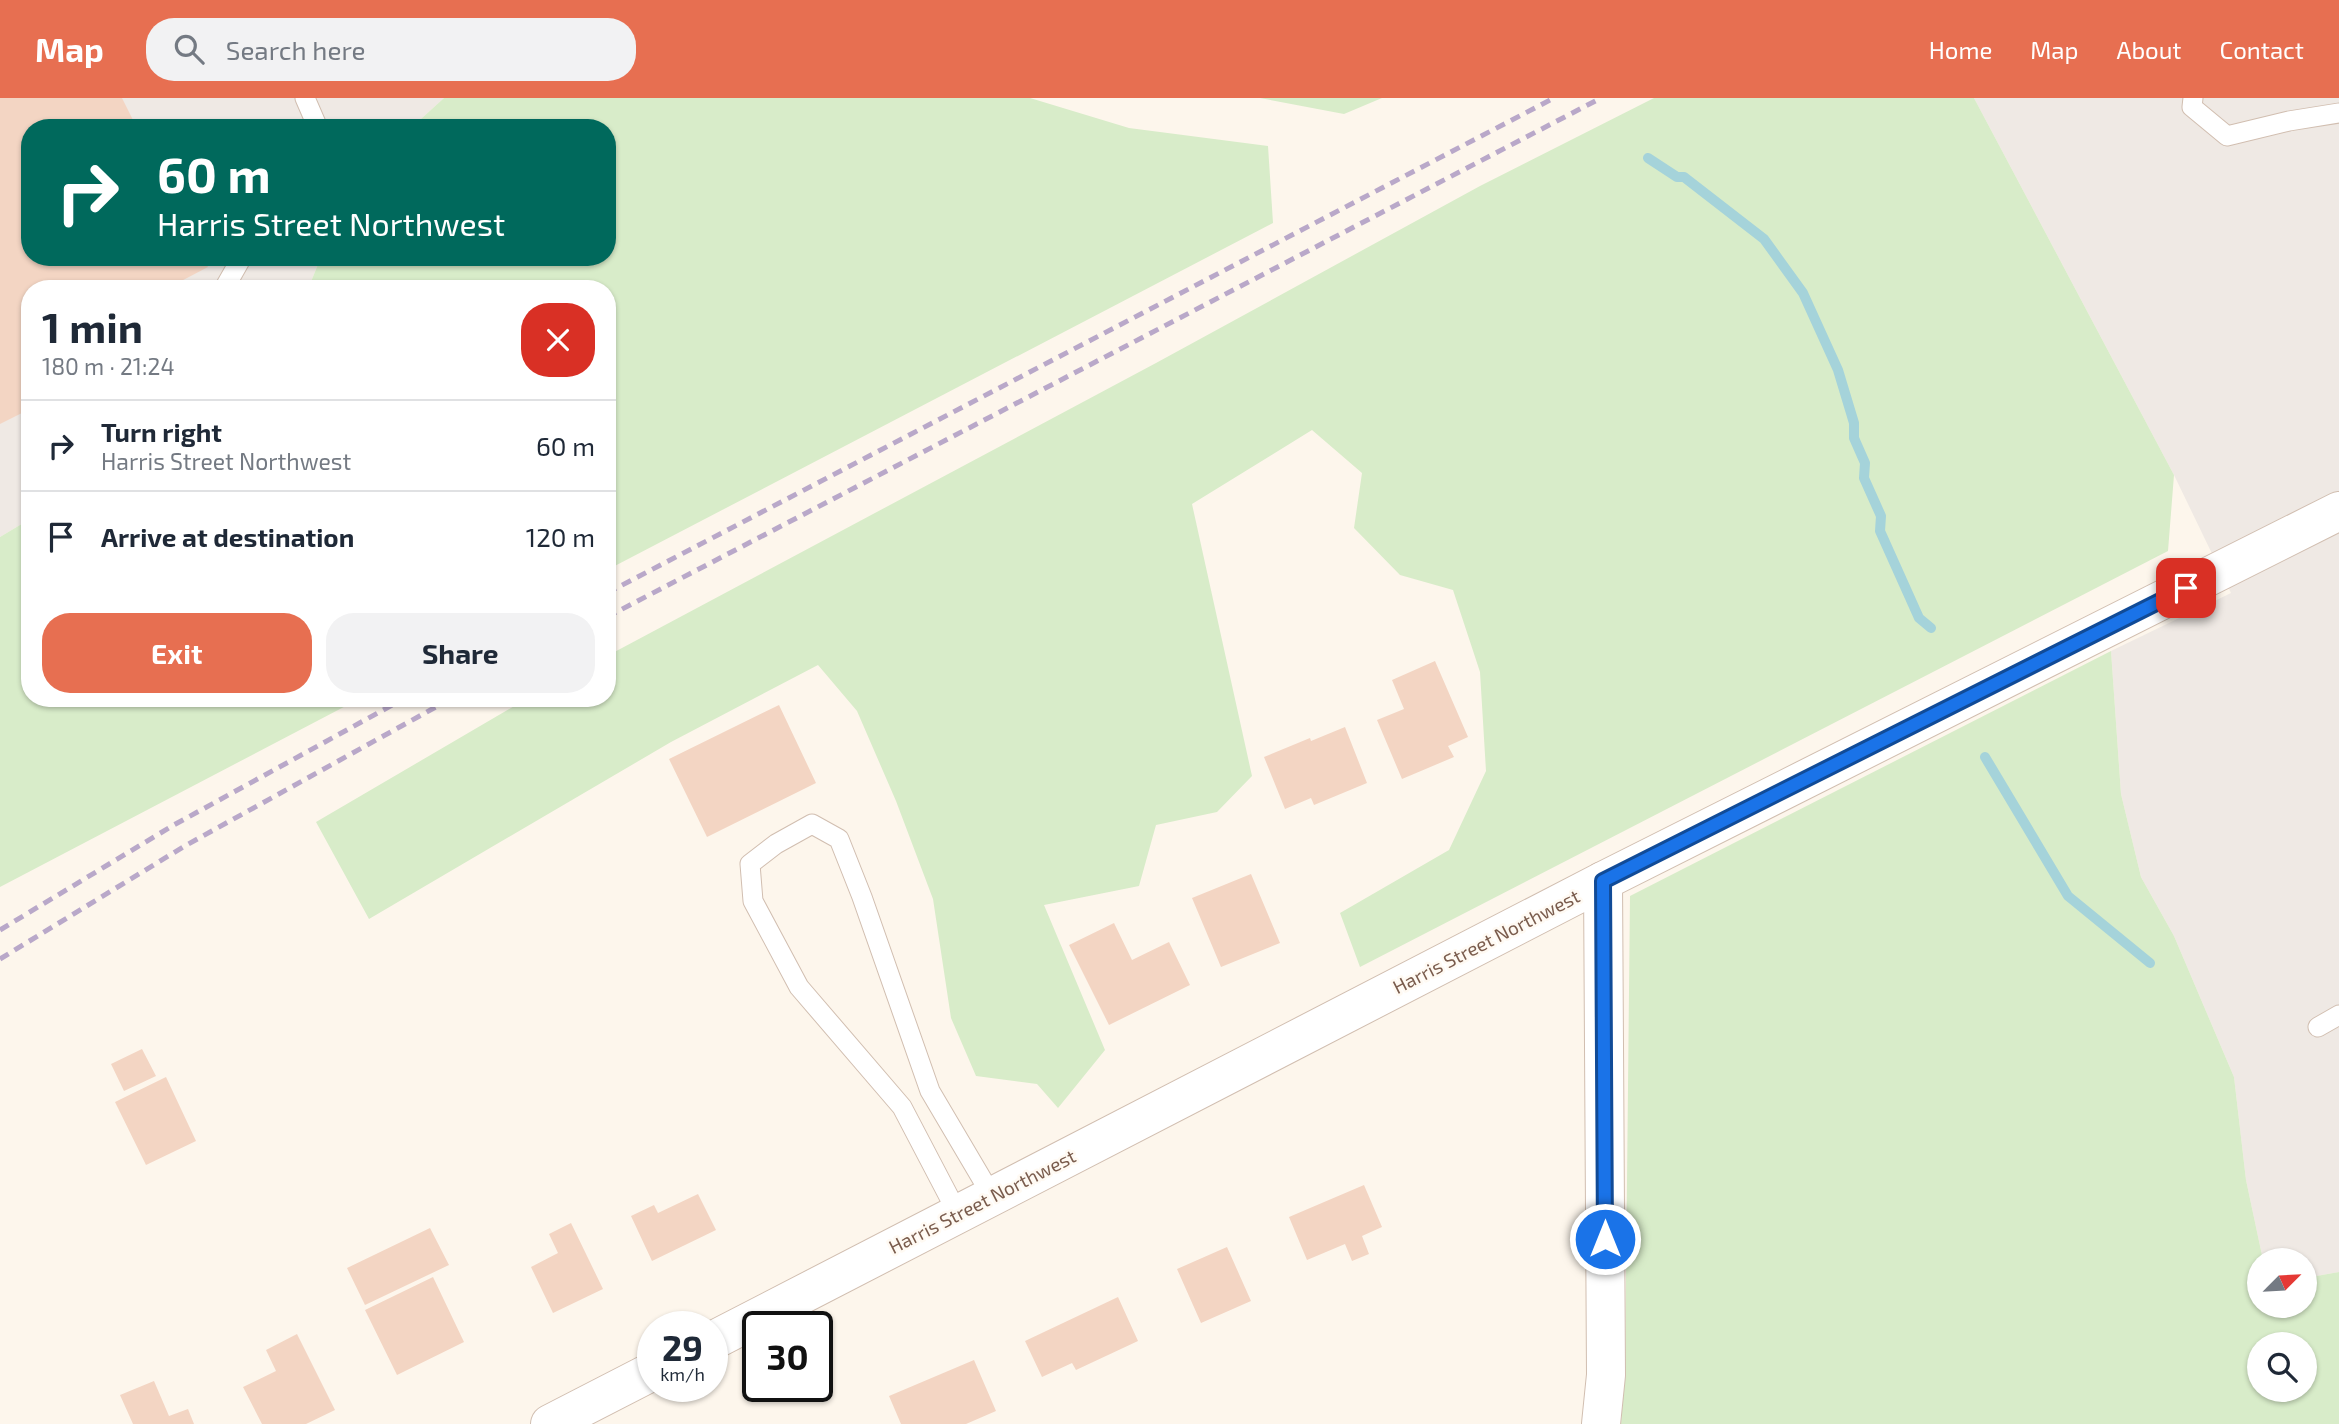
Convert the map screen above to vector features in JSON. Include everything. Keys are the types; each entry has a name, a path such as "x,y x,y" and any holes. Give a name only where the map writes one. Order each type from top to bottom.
{"street":[{"name":"Harris Street Northwest","path":"728,1332 1603,881 2337,518"},
{"path":"1601,1424 1606,1375 1603,881"},
{"path":"550,1424 637,1379"}],"lane":[{"path":"305,98 314,119"},
{"path":"2193,98 2192,107 2227,136 2289,121 2339,113"},
{"path":"958,1214 902,1107 799,987 753,901 750,864 776,844 812,824 839,839 930,1091 992,1196"},
{"path":"2318,1027 2339,1015"},
{"path":"902,1107 930,1091"}],"shaded area":[{"path":"0,98 444,98 421,119 21,119 21,266 317,266 312,280 21,280 21,524 0,537"},
{"path":"1974,98 2339,98 2339,1272 2317,1276 2317,1248 2260,1248 2246,1180 2234,1077 2174,936 2141,877 2121,794 2111,651 2231,593 2174,475"}],"green space":[{"path":"444,98 1030,98 1129,128 1268,146 1273,223 616,565 616,280 312,280 317,266 616,266 616,119 421,119"},
{"path":"1260,98 1382,98 1344,114"},
{"path":"1654,98 1974,98 2174,475 2168,551 1360,967 1340,913 1449,850 1486,771 1480,672 1453,590 1400,575 1354,528 1362,473 1312,430 1192,504 1252,776 1217,812 1156,825 1139,886 1044,905 1105,1050 1058,1108 1037,1084 976,1076 951,1018 933,899 896,801 857,711 818,665 671,742 369,919 316,822 513,707 616,707 616,651 1156,363 1480,186"},
{"path":"21,524 21,707 344,707 0,887 0,537"},
{"path":"2111,651 2121,794 2141,877 2174,936 2234,1077 2246,1180 2260,1248 2247,1248 2247,1318 2317,1318 2317,1276 2339,1272 2339,1424 1621,1424 1625,1373 1630,896"}],"building":[{"path":"0,98 122,98 132,119 21,119 21,266 208,267 183,280 21,280 21,414 0,424"},
{"path":"1435,661 1468,737 1448,746 1454,757 1402,779 1377,720 1404,709 1392,680"},
{"path":"779,705 816,783 707,837 669,759"},
{"path":"1345,727 1367,783 1314,805 1311,798 1285,809 1264,757"},
{"path":"1251,874 1280,943 1221,967 1192,898"},
{"path":"1114,923 1132,960 1169,942 1190,985 1109,1025 1069,945"},
{"path":"142,1049 156,1076 124,1091 111,1064"},
{"path":"166,1077 196,1141 146,1165 115,1102"},
{"path":"1364,1185 1382,1227 1362,1236 1369,1254 1352,1261 1345,1244 1307,1260 1289,1217"},
{"path":"698,1194 716,1230 652,1261 631,1216 654,1205 658,1213"},
{"path":"571,1223 603,1289 553,1313 531,1267 558,1253 549,1234"},
{"path":"430,1228 449,1265 365,1305 347,1268"},
{"path":"1227,1247 1251,1301 1201,1323 1177,1269"},
{"path":"433,1277 464,1342 397,1375 365,1310"},
{"path":"1118,1297 1138,1341 1076,1370 1072,1363 1042,1377 1025,1341"},
{"path":"297,1334 335,1410 306,1424 262,1424 243,1387 276,1371 266,1350"},
{"path":"974,1360 996,1411 966,1424 901,1424 889,1396"},
{"path":"154,1381 169,1416 188,1409 194,1424 133,1424 120,1395"}],"waterway":[{"path":"1648,158 1677,177 1684,177 1764,239 1803,293 1838,370 1854,423 1854,438 1865,463 1864,478 1881,516 1880,531 1919,618 1931,628"},
{"path":"1985,757 2068,896 2150,963"}],"railway":[{"path":"616,588 1554,98"},
{"path":"616,612 1601,98"},
{"path":"0,930 172,826 389,707"},
{"path":"0,959 183,847 436,707"}],"route":[{"path":"1605,1239 1603,881 2186,588"}]}
